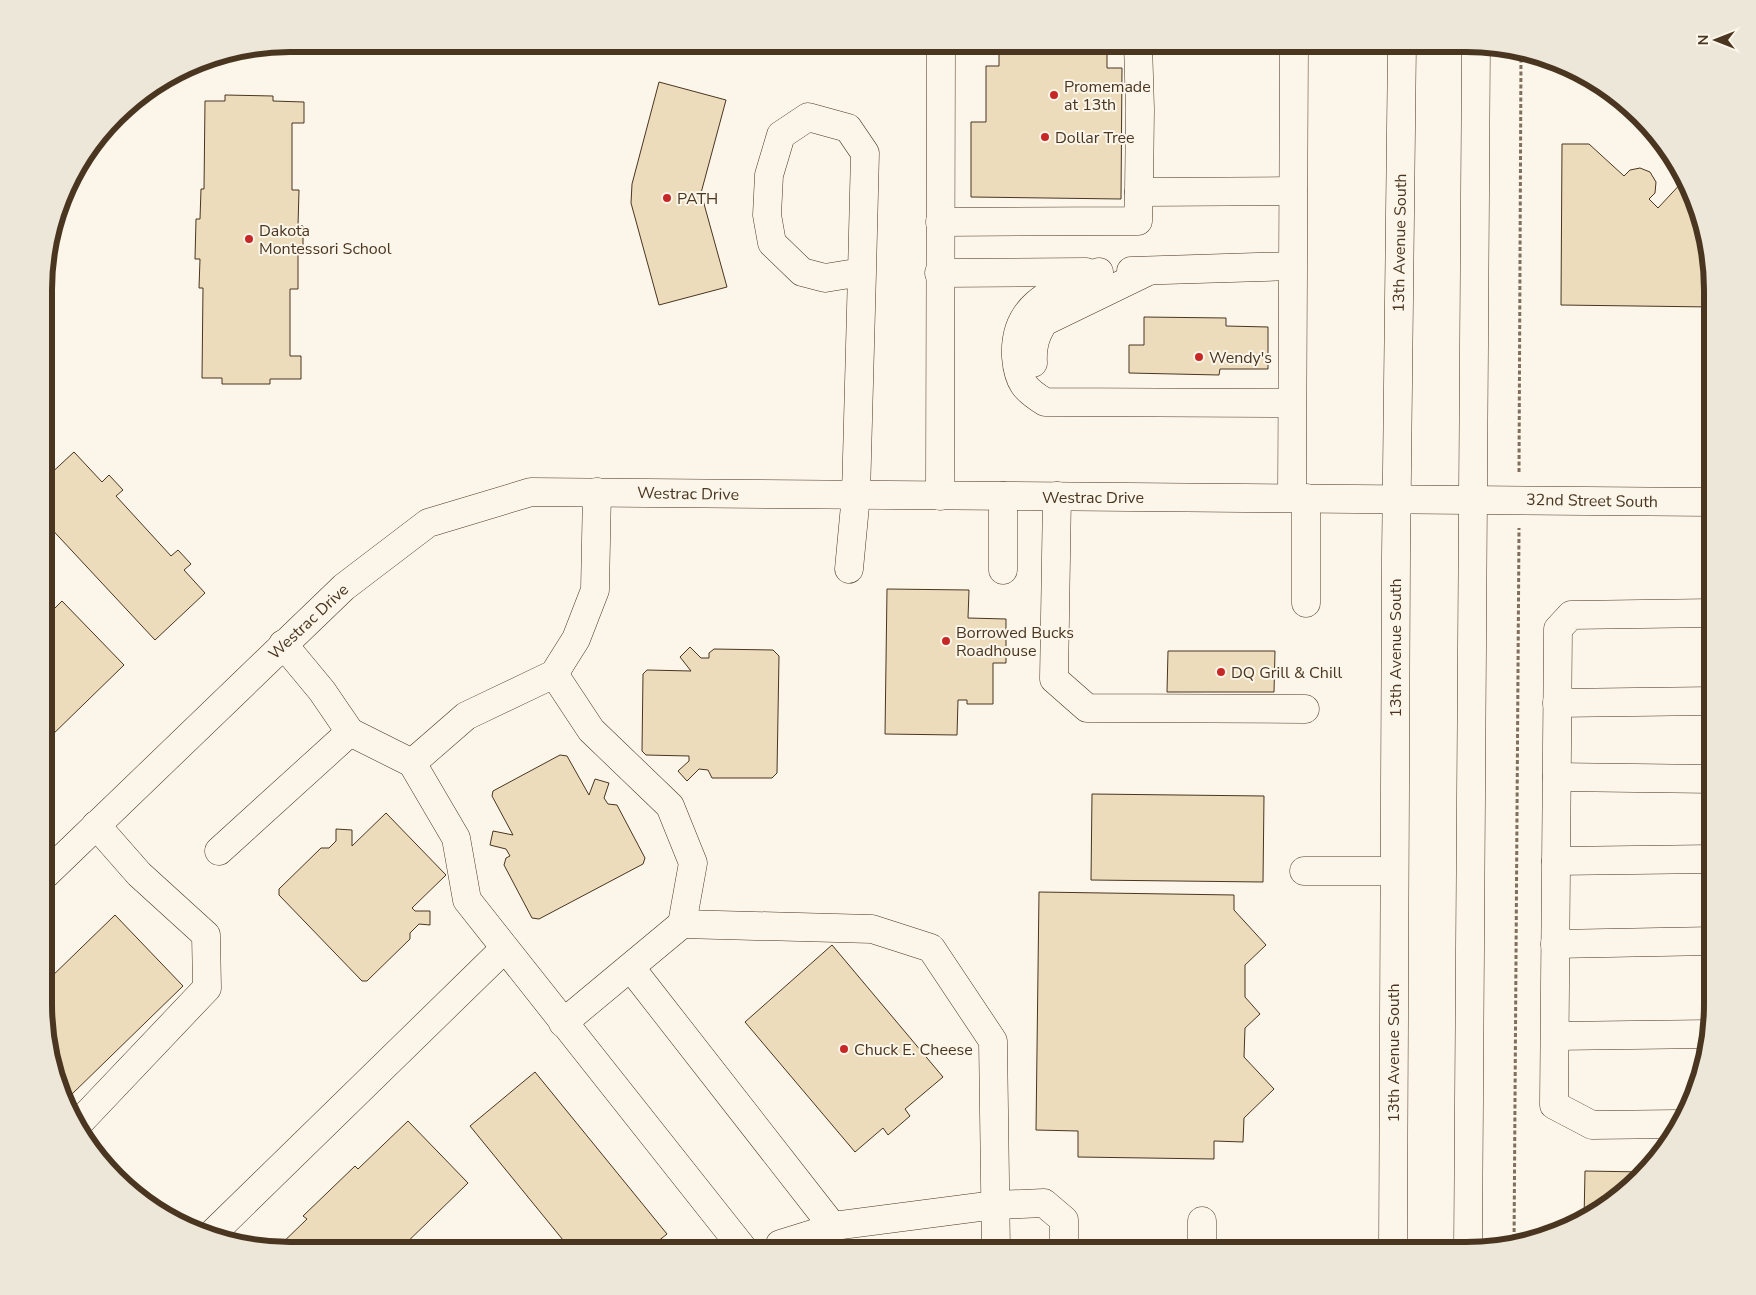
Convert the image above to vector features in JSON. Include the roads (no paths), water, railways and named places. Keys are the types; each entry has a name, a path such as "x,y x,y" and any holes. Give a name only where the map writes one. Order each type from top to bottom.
{"main road":[{"path":"940,496 941,52"},
{"path":"940,222 1138,221 1140,109 1138,52"},
{"path":"1294,52 1292,403 1306,604"},
{"name":"13th Avenue South","path":"1393,1242 1396,499 1402,52"},
{"path":"1468,1242 1476,53"},
{"path":"849,569 856,495 862,272 865,153 848,128 808,116 781,136 769,175 767,215 772,242 802,272 825,278 862,272"},
{"path":"1139,192 1292,191"},
{"path":"939,273 1099,272 1292,266"},
{"path":"1149,271 1044,322 1036,336 1032,350 1034,367 1040,379 1050,386 1202,389 1226,403"},
{"path":"1099,272 1053,291 1026,313 1015,340 1017,372 1027,391 1045,402 1292,403"},
{"name":"Westrac Drive","path":"52,868 344,587 428,523 531,492 1472,500"},
{"path":"412,763 466,716 554,674 576,639 595,590 597,492"},
{"path":"1003,496 1003,570"},
{"path":"1057,496 1054,679 1087,708 1305,709"},
{"name":"32nd Street South","path":"1472,500 1704,502"},
{"path":"1672,1124 1592,1125 1554,1105 1558,629 1571,614 1704,613"},
{"path":"283,644 322,691 350,732 412,763 456,838 467,900 738,1242"},
{"path":"554,674 591,730 670,806 693,863 682,924 564,1023"},
{"path":"1557,703 1704,701"},
{"path":"219,851 350,732"},
{"path":"1557,777 1704,779"},
{"path":"82,1120 207,988 206,935 139,874 96,825"},
{"path":"1556,862 1704,859"},
{"path":"1304,871 1394,872"},
{"path":"682,924 872,929 931,948 993,1041 996,1242"},
{"path":"1555,944 1704,941"},
{"path":"216,1230 504,949"},
{"path":"631,968 834,1228"},
{"path":"1555,1036 1701,1034"},
{"path":"787,1242 834,1228 995,1205 1044,1203 1064,1220 1064,1242"},
{"path":"1202,1221 1202,1242"}],"place":[{"name":"Promemade at 13th","path":"1054,95"},
{"name":"Dollar Tree","path":"1045,137"},
{"name":"PATH","path":"667,198"},
{"name":"Dakota Montessori School","path":"249,239"},
{"name":"Wendy's","path":"1199,357"},
{"name":"Borrowed Bucks Roadhouse","path":"946,641"},
{"name":"DQ Grill & Chill","path":"1221,672"},
{"name":"Chuck E. Cheese","path":"844,1049"}]}
